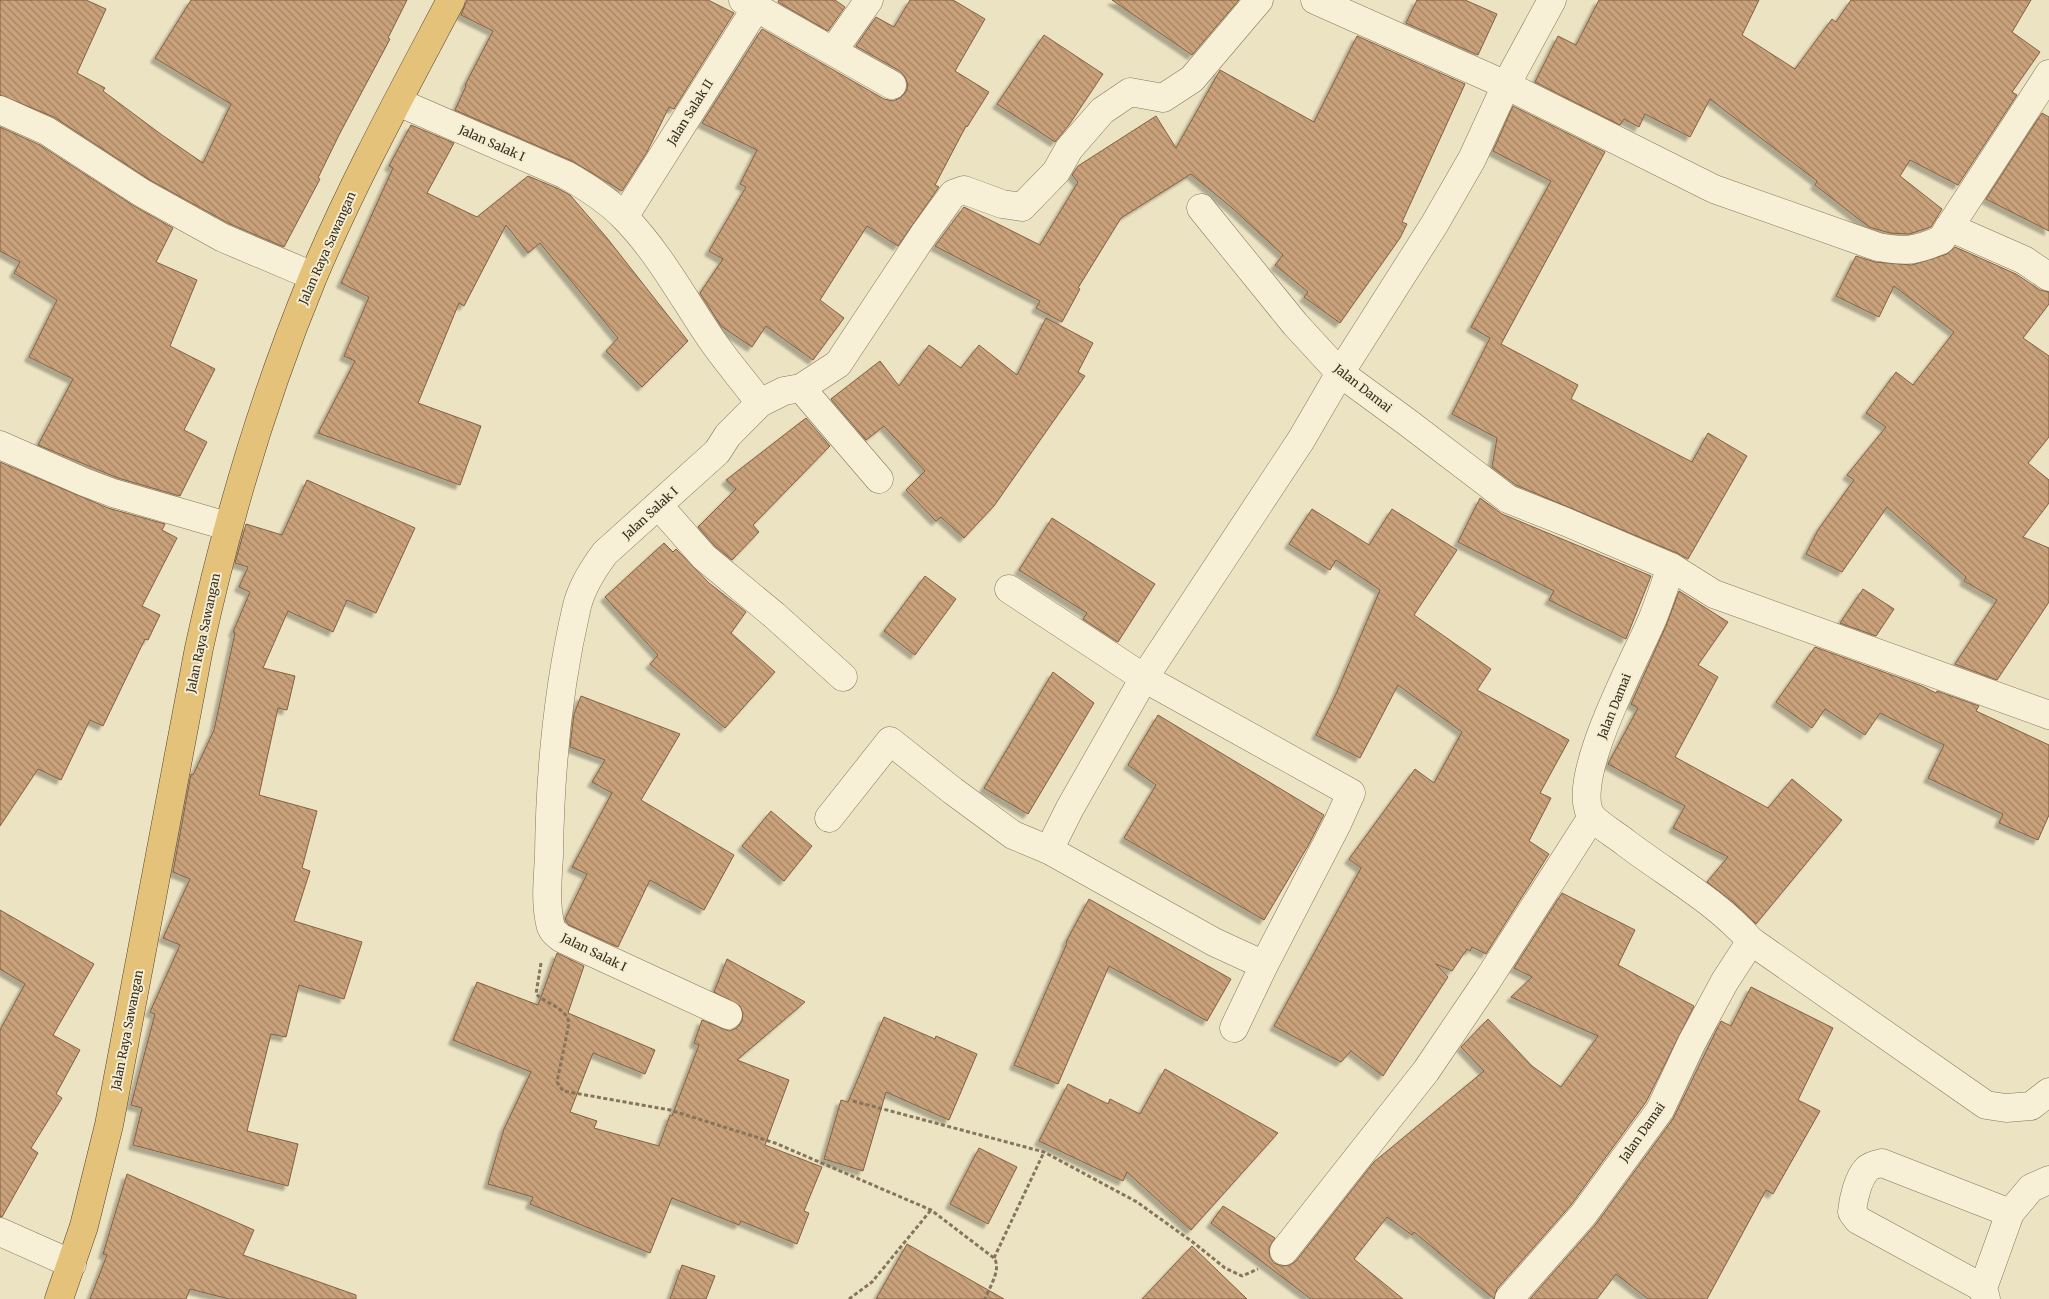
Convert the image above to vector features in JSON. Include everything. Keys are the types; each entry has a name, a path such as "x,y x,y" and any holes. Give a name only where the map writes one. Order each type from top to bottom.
{"highway":[{"name":"Jalan Raya Sawangan","path":"59,1299 93,1195 109,1126 179,748 199,648 227,526 267,399 313,276 360,176 451,0"}],"street":[{"path":"833,51 869,0"},
{"path":"760,404 784,391 801,388 838,364 924,234 953,194 964,190 1002,204 1022,207 1056,172 1069,149 1102,111 1130,92 1163,98 1170,94 1192,78 1259,0"},
{"path":"1316,0 1506,85 1714,189 1878,247 1903,251 1942,240 2049,74"},
{"path":"1049,850 1070,808 1144,678 1302,440 1340,373 1434,226 1472,159 1506,85 1552,0"},
{"path":"750,4 892,85"},
{"name":"Jalan Salak II","path":"624,217 750,4"},
{"name":"Jalan Salak I","path":"398,102 566,175 590,189 624,217 654,252 721,354 760,404 728,435 717,452 605,553 593,569 578,605 555,736 549,837 548,899 550,923 553,931 561,938 728,1015"},
{"path":"0,110 46,132 142,193 223,238 313,276"},
{"name":"Jalan Damai","path":"1200,208 1288,317 1340,373 1508,500 1566,522 1671,567 1652,620 1613,704 1589,770 1586,794 1592,817"},
{"path":"1949,227 2024,260 2049,277"},
{"path":"801,388 879,479"},
{"path":"0,445 113,493 227,526"},
{"path":"659,506 704,557 774,615 843,677"},
{"path":"1671,567 1714,594 2049,715"},
{"path":"1009,589 1144,678 1351,793 1234,1028"},
{"path":"829,818 890,741 1013,835 1049,850 1214,942 1264,965"},
{"path":"1284,1252 1426,1071 1487,981 1592,817 1656,866 1703,897 1734,921 1751,941 1986,1105 2006,1108 2031,1106 2049,1092"},
{"name":"Jalan Damai","path":"1509,1299 1583,1215 1660,1110 1692,1042 1725,980 1751,941"},
{"path":"2010,1213 1882,1163 1866,1169 1854,1197 1852,1212 1858,1220 1984,1293 2010,1213 2031,1188 2049,1180"},
{"path":"0,1232 72,1264"}],"path":[{"path":"550,923 535,990 538,997 568,1017 569,1023 557,1082 563,1091 670,1110 775,1142 932,1210 994,1258 997,1268 984,1299"},
{"path":"853,1101 1044,1152 1137,1202 1225,1268 1242,1276 1255,1271 1284,1252"},
{"path":"994,1258 1044,1152"},
{"path":"849,1299 872,1282 932,1210"}],"building":[{"path":"0,0 86,0 106,9 77,73 105,88 103,91 203,163 231,104 155,58 191,0 407,0 388,38 390,39 340,133 318,178 320,179 284,247 230,224 150,180 54,117 0,95"},
{"path":"467,0 708,0 734,13 674,109 669,107 647,152 622,191 572,161 455,110 465,85 493,31 461,15"},
{"path":"779,0 835,0 845,7 828,31 778,2"},
{"path":"910,0 953,0 985,19 955,71 989,92 966,126 935,185 939,187 898,246 867,226 820,300 844,318 813,360 766,326 752,347 721,326 700,293 723,259 709,251 746,187 740,184 757,150 702,123 762,29 884,99 893,101 900,98 906,92 908,85 900,71 856,46 876,17 894,27"},
{"path":"1112,0 1239,0 1192,55"},
{"path":"1417,0 1465,0 1497,14 1478,55 1406,23"},
{"path":"1599,0 1759,0 1742,35 1795,69 1832,19 1836,22 1851,0 2031,0 2012,32 2040,52 2012,92 2017,95 1958,185 1910,160 1900,176 1942,209 1931,227 1909,234 1890,233 1869,227 1815,185 1817,181 1710,99 1690,137 1645,114 1639,127 1624,119 1620,125 1535,82 1558,36 1576,45"},
{"path":"1044,35 1103,74 1069,125 1055,142 997,104"},
{"path":"1357,36 1465,84 1402,222 1407,224 1400,238 1340,323 1304,297 1308,292 1275,265 1283,255 1231,207 1191,174 1121,218 1078,288 1080,289 1062,322 1036,308 1040,301 935,246 964,207 1040,245 1078,182 1072,175 1078,166 1156,116 1176,148 1220,70 1314,122"},
{"path":"1513,106 1605,152 1501,344 1578,385 1571,399 1692,462 1708,433 1747,456 1688,559 1516,485 1492,467 1497,438 1452,414 1490,338 1471,327 1551,181 1493,151"},
{"path":"2042,113 2049,117 2049,231 1986,199"},
{"path":"411,125 454,143 427,193 477,217 528,176 570,195 607,238 688,341 642,387 606,351 618,338 540,243 528,253 506,225 464,306 459,303 418,403 481,426 460,485 318,433 355,361 344,356 369,297 341,283 393,168 389,166"},
{"path":"0,127 40,145 134,206 173,228 156,262 197,280 170,346 215,369 184,430 207,442 180,496 118,478 38,445 73,379 29,357 57,300 14,273 20,262 0,251"},
{"path":"1955,247 2016,274 2040,290 2049,292 2049,304 2023,338 2049,356 2049,437 2028,463 2049,480 2049,503 2023,537 2049,548 2049,602 1997,680 1955,664 1997,600 1964,581 1966,577 1887,507 1842,572 1806,554 1818,530 1854,480 1847,475 1886,427 1866,413 1896,372 1913,385 1954,332 1894,286 1879,317 1836,296 1856,256 1875,262 1912,265 1947,254"},
{"path":"1046,318 1093,343 1078,372 1085,376 994,506 964,538 941,517 936,521 906,490 925,471 884,426 866,440 831,399 880,361 899,386 929,345 961,368 979,345 1017,375"},
{"path":"806,418 830,446 753,525 759,532 732,560 715,546 698,527 736,489 726,480"},
{"path":"0,462 108,508 165,524 162,530 177,538 142,606 160,615 148,640 145,639 103,726 90,720 61,780 38,769 0,826"},
{"path":"307,480 415,528 376,613 347,600 333,632 288,611 263,668 295,676 287,710 278,708 259,795 317,811 302,868 310,871 294,921 362,942 344,999 299,985 286,1037 271,1034 247,1131 298,1144 288,1186 133,1145 142,1108 131,1105 155,1014 150,1012 180,945 163,938 190,879 173,872 191,774 193,775 214,730 235,633 233,632 250,592 239,587 248,567 235,563 246,524 282,535"},
{"path":"1480,498 1502,514 1651,576 1626,639 1549,600 1554,591 1458,542"},
{"path":"1312,509 1369,545 1392,509 1457,550 1414,615 1491,669 1477,690 1569,740 1540,793 1551,798 1529,841 1549,854 1486,954 1472,947 1470,951 1467,949 1452,971 1436,964 1448,977 1383,1076 1351,1051 1341,1062 1274,1026 1361,868 1349,859 1415,769 1434,783 1462,732 1398,685 1360,758 1316,735 1337,692 1380,590 1336,560 1330,570 1289,544"},
{"path":"1052,518 1155,584 1118,642 1083,619 1087,613 1019,570"},
{"path":"664,543 673,552 676,549 709,583 746,612 731,633 775,672 725,728 650,664 658,655 605,597"},
{"path":"925,576 956,599 915,655 884,631"},
{"path":"1863,589 1894,609 1876,636 1840,623"},
{"path":"1679,591 1728,622 1698,665 1718,677 1675,757 1768,808 1792,779 1842,820 1756,924 1733,902 1707,882 1728,857 1673,828 1685,806 1608,764 1638,708 1631,704 1666,626"},
{"path":"1815,647 1922,686 1936,693 1937,691 1979,706 1976,711 2049,745 2049,815 2038,840 1999,823 2003,814 1928,778 1944,745 1880,713 1865,735 1825,709 1812,728 1776,702"},
{"path":"1053,672 1094,703 1028,814 984,788"},
{"path":"581,696 680,734 641,800 734,855 704,910 650,880 618,947 569,925 565,919 587,874 572,867 612,793 592,782 605,760 570,747 574,714"},
{"path":"1158,715 1324,815 1264,920 1124,838 1156,785 1128,765"},
{"path":"771,811 812,846 784,881 742,846"},
{"path":"1562,893 1635,930 1618,965 1694,1006 1646,1102 1571,1205 1497,1289 1494,1299 1414,1232 1412,1235 1387,1217 1354,1259 1403,1299 1311,1299 1211,1223 1223,1206 1275,1238 1269,1248 1270,1257 1274,1263 1281,1266 1290,1265 1296,1261 1374,1162 1484,1071 1461,1047 1488,1019 1532,1066 1561,1087 1598,1036 1511,997 1532,977 1514,968"},
{"path":"1089,899 1231,979 1207,1021 1109,966 1058,1084 1014,1065 1066,942"},
{"path":"0,910 94,964 53,1035 80,1050 56,1094 62,1098 31,1148 38,1153 2,1217 0,1217 0,1030 25,984 0,969"},
{"path":"557,953 584,966 568,1013 655,1050 645,1074 593,1053 570,1112 597,1121 594,1128 659,1146 699,1045 694,1043 702,1020 729,1031 737,1028 742,1021 743,1013 740,1006 714,992 727,959 805,1002 737,1060 789,1080 765,1145 822,1167 804,1211 809,1213 797,1244 741,1221 739,1225 672,1198 650,1253 530,1204 533,1197 488,1184 504,1129 531,1072 453,1040 477,982 538,1005"},
{"path":"1751,987 1833,1028 1798,1100 1820,1111 1773,1194 1766,1190 1707,1299 1648,1299 1616,1274 1597,1299 1530,1299 1596,1224 1673,1119 1721,1021 1731,1026"},
{"path":"884,1017 935,1039 936,1036 977,1054 949,1120 886,1092 863,1171 824,1159 841,1100 848,1102"},
{"path":"1165,1069 1278,1133 1191,1230 1127,1172 1123,1181 1039,1141 1068,1084 1108,1104 1110,1099 1140,1114"},
{"path":"979,1148 1017,1167 988,1224 950,1204"},
{"path":"127,1174 254,1230 243,1255 356,1295 356,1299 229,1299 190,1289 186,1299 90,1299 107,1255 103,1254"},
{"path":"907,1244 1004,1299 876,1299"},
{"path":"1192,1246 1247,1299 1142,1299"},
{"path":"682,1265 715,1276 706,1299 670,1299"}]}
